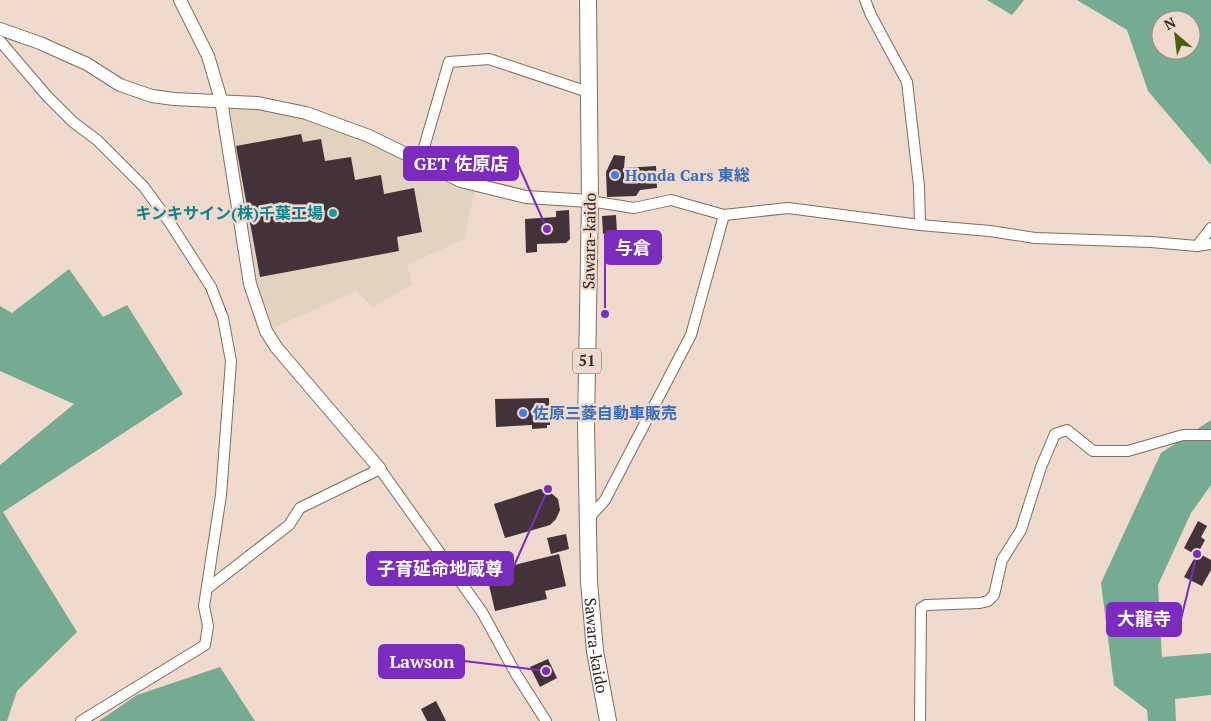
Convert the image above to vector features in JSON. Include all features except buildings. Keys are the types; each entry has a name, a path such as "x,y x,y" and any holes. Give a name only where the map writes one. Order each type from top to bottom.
{"highway":[{"name":"Sawara-kaido","path":"588,0 590,201 586,424 589,582 595,651 608,721"}],"street":[{"path":"180,0 208,56 221,100 250,284 266,331 276,347 380,469 482,612 516,674 546,721"},
{"path":"865,0 907,82 919,186 920,226"},
{"path":"0,29 49,47 87,64 120,85 152,96 266,104 306,113 369,136 461,181 526,198 590,201 634,208 671,200 724,215 788,208 920,226 990,231 1035,238 1151,242 1197,246 1211,244"},
{"path":"0,41 47,96 73,122 98,140 144,187 170,223 211,287 223,318 231,361 221,495 204,606 208,626 205,646 81,721"},
{"path":"420,161 449,62 489,59 588,92"},
{"path":"589,518 605,500 691,335 724,215"},
{"path":"1197,246 1211,228"},
{"path":"920,721 921,608 926,605 980,603 988,601 994,595 1002,560 1021,530 1041,467 1055,434 1067,430 1093,451 1128,451 1183,435 1211,435"},
{"path":"208,588 288,525 300,508 380,469"}],"shaded area":[{"path":"221,100 291,109 476,185 464,239 407,265 412,284 373,307 356,291 266,331 254,301"}],"green space":[{"path":"987,0 1024,0 1012,15"},
{"path":"1077,0 1211,0 1211,165 1148,91 1127,30"},
{"path":"69,269 103,317 127,305 183,394 3,512 77,632 17,691 7,721 0,721 0,465 74,404 0,371 0,306 12,313"},
{"path":"1211,420 1211,485 1191,513 1158,585 1162,657 1211,653 1211,695 1175,699 1176,721 1148,721 1147,710 1114,685 1101,583 1161,453"},
{"path":"220,667 255,721 99,721 137,695"}],"place":[{"name":"Honda Cars 東総","path":"615,175"},
{"name":"キンキサイン(株)千葉工場","path":"333,213"},
{"name":"GET 佐原店","path":"547,229"},
{"name":"与倉","path":"605,314"},
{"name":"佐原三菱自動車販売","path":"523,413"},
{"name":"子育延命地蔵尊","path":"548,489"},
{"name":"大龍寺","path":"1197,554"},
{"name":"Lawson","path":"546,671"}]}
